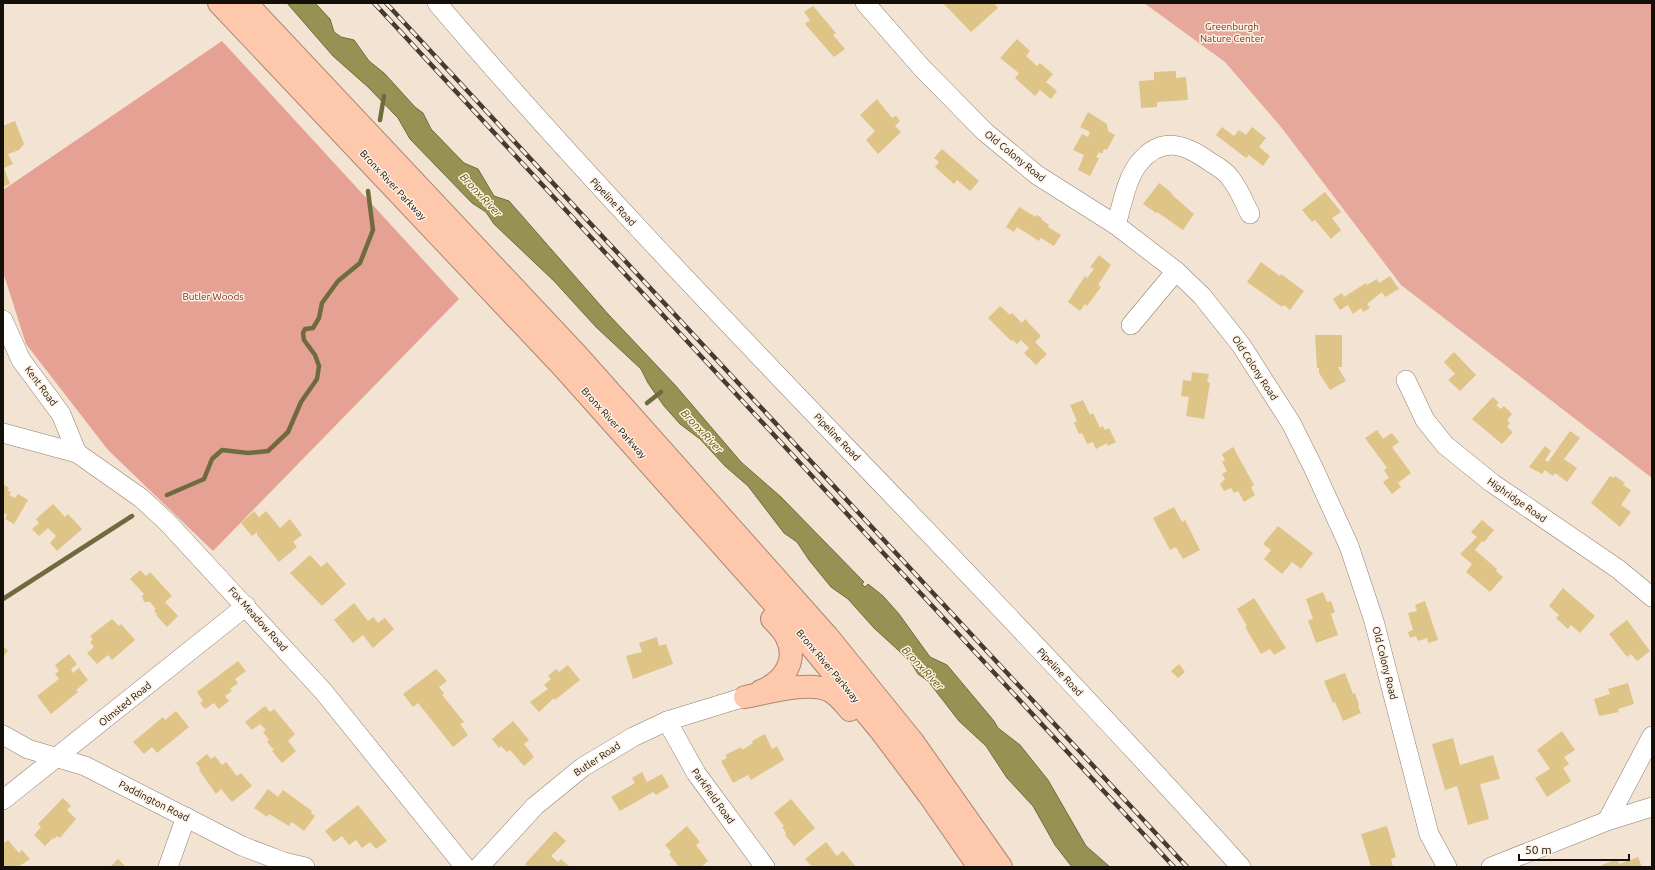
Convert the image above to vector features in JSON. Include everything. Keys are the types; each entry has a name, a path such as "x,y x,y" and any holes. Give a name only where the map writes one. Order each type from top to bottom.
{"highway":[{"name":"Bronx River Parkway","path":"220,3 563,367 796,628 866,711 929,795 977,867"},
{"name":"Bronx River Parkway","path":"246,3 577,355 828,637 913,742 1001,867"},
{"path":"709,530 747,589 784,632 791,652 788,669 780,680 770,688 745,697"},
{"path":"745,697 808,687 825,689 834,694 844,703 910,788 977,867"}],"street":[{"name":"Pipeline Road","path":"437,3 599,187 1150,765 1241,867"},
{"name":"Old Colony Road","path":"865,3 922,68 985,132 1037,175 1116,225 1176,271 1202,296 1245,351 1291,423 1333,509 1363,583 1429,834 1447,867"},
{"path":"1116,225 1129,183 1138,163 1153,150 1172,144 1192,149 1231,178 1250,214"},
{"path":"1131,325 1176,271"},
{"name":"Kent Road","path":"3,320 21,360 61,414 77,453"},
{"name":"Highridge Road","path":"1406,380 1425,420 1445,445 1492,483 1618,569 1652,597"},
{"name":"Fox Meadow Road","path":"3,433 77,453 141,498 168,523 246,606 359,733 465,867"},
{"name":"Olmsted Road","path":"3,800 246,606"},
{"name":"Butler Road","path":"479,867 535,806 583,767 633,737 667,722 745,697"},
{"name":"Parkfield Road","path":"667,722 696,773 765,867"},
{"name":"Paddington Road","path":"3,735 28,749 85,766 242,846 284,862 305,867"},
{"path":"1607,821 1652,736"},
{"path":"1491,867 1607,821 1652,807"},
{"path":"168,867 186,817"}],"green space":[{"name":"Greenburgh Nature Center","path":"1144,3 1652,3 1652,478 1401,285 1281,127 1225,62"},
{"name":"Butler Woods","path":"222,41 459,299 213,551 108,450 26,344 3,272 3,190"}],"water":[{"name":"Bronx River","path":"287,3 315,3 330,19 334,32 341,37 354,40 369,61 384,73 415,107 423,113 431,129 464,163 478,169 494,196 509,201 608,314 675,385 741,462 781,497 864,582 862,584 865,587 868,584 883,596 899,614 930,657 947,665 994,721 998,728 1020,745 1048,780 1086,846 1110,867 1072,867 1055,845 1033,806 1007,778 986,746 959,721 928,681 918,674 910,661 874,628 848,599 831,587 809,560 797,542 784,533 748,486 725,466 700,439 680,424 664,406 648,383 641,369 596,327 554,281 494,224 486,212 472,203 410,139 398,118 368,87 333,56"}],"building":[{"path":"994,3 998,8 971,32 944,4"},
{"path":"813,6 836,33 833,35 845,49 834,57 805,24 810,20 804,12"},
{"path":"1017,39 1030,51 1026,56 1037,66 1040,63 1053,74 1046,82 1057,91 1051,99 1040,90 1035,96 1015,78 1019,73 1000,58"},
{"path":"1176,71 1176,78 1186,77 1188,100 1157,102 1157,107 1141,108 1139,81 1154,80 1154,72"},
{"path":"877,99 892,118 896,116 900,121 895,126 901,132 878,154 866,140 875,131 860,115"},
{"path":"1088,112 1107,124 1108,131 1115,135 1107,150 1104,149 1102,154 1099,152 1096,157 1099,158 1090,176 1078,170 1084,155 1073,150 1082,134 1088,137 1090,132 1080,127"},
{"path":"15,121 24,144 19,150 8,154 13,164 4,168 10,184 3,187 3,126"},
{"path":"1222,127 1234,136 1239,130 1246,135 1252,127 1266,138 1259,147 1270,156 1263,166 1249,155 1246,158 1216,135"},
{"path":"942,149 979,181 970,191 957,180 954,184 935,167 939,162 934,158"},
{"path":"1159,183 1194,214 1183,230 1143,204"},
{"path":"1325,192 1341,212 1332,218 1341,230 1331,239 1315,220 1312,222 1302,210"},
{"path":"1019,207 1036,217 1037,215 1042,218 1041,219 1049,225 1048,227 1061,235 1054,246 1041,238 1039,241 1017,227 1014,232 1006,227"},
{"path":"1099,255 1111,265 1098,285 1101,287 1087,306 1085,304 1080,311 1068,302 1085,276 1087,278 1094,269 1090,267"},
{"path":"1261,262 1280,276 1281,274 1304,291 1290,310 1284,305 1282,307 1247,282"},
{"path":"1390,276 1399,289 1385,297 1382,292 1367,304 1370,308 1363,312 1361,308 1353,314 1348,305 1340,310 1333,299 1342,293 1344,297 1366,283 1367,285 1377,279 1379,283"},
{"path":"1000,306 1010,315 1012,313 1022,323 1025,319 1041,336 1035,342 1047,354 1036,365 1024,353 1029,348 1021,340 1017,344 1013,340 1011,341 988,318"},
{"path":"1315,335 1342,335 1342,367 1338,367 1346,381 1330,390 1319,373 1319,368 1317,368"},
{"path":"1454,352 1476,375 1460,391 1448,380 1455,374 1444,362"},
{"path":"1192,372 1209,374 1207,382 1210,383 1204,419 1186,416 1189,397 1181,396 1183,380 1191,381"},
{"path":"1493,397 1499,403 1496,405 1501,409 1504,406 1512,414 1507,420 1510,423 1507,427 1513,432 1502,444 1472,419"},
{"path":"1083,400 1090,415 1093,413 1100,428 1103,426 1105,430 1109,428 1116,442 1108,446 1107,443 1096,449 1093,442 1087,444 1082,433 1079,434 1074,423 1077,421 1070,405"},
{"path":"1377,430 1383,439 1392,433 1399,442 1392,447 1411,473 1398,483 1401,487 1392,494 1383,482 1389,478 1384,470 1387,468 1365,438"},
{"path":"1570,431 1580,438 1564,459 1577,468 1567,482 1555,473 1553,476 1545,470 1542,474 1529,467 1545,446 1551,451 1545,460 1548,462"},
{"path":"1233,447 1254,485 1251,487 1255,495 1244,502 1238,491 1234,493 1231,488 1224,491 1220,484 1225,479 1222,474 1227,471 1222,462 1225,460 1222,454"},
{"path":"1610,476 1613,478 1615,476 1625,483 1623,485 1631,490 1621,505 1631,512 1620,527 1591,503"},
{"path":"3,484 9,488 7,491 11,492 9,495 15,498 18,494 28,500 14,524 5,519 7,515 3,512"},
{"path":"53,504 65,517 68,514 82,529 57,551 50,543 56,536 48,528 39,536 32,529 39,523 36,519"},
{"path":"1174,507 1182,522 1185,520 1200,550 1183,559 1176,547 1170,550 1153,518"},
{"path":"254,511 259,517 266,511 280,528 290,519 302,535 293,542 297,547 279,562 257,535 257,532 252,536 241,523"},
{"path":"1482,520 1494,530 1475,550 1497,569 1496,571 1503,577 1490,592 1466,572 1472,564 1460,554 1477,537 1471,532"},
{"path":"1278,526 1313,553 1301,569 1292,562 1282,574 1264,559 1271,550 1263,544"},
{"path":"310,555 321,567 327,562 346,584 322,606 290,573"},
{"path":"140,570 146,576 150,572 172,596 165,602 178,616 167,627 156,615 157,614 154,611 156,609 150,602 144,602 142,596 144,594 130,579"},
{"path":"1563,588 1595,616 1580,633 1571,625 1568,629 1556,618 1559,615 1549,606"},
{"path":"1323,592 1327,602 1331,601 1335,612 1331,614 1338,635 1316,643 1308,620 1313,619 1306,599"},
{"path":"1254,598 1286,648 1274,655 1270,649 1261,654 1245,627 1247,626 1237,609"},
{"path":"1425,601 1438,640 1428,643 1427,638 1418,641 1416,636 1410,638 1408,632 1413,630 1408,613 1417,611 1415,605"},
{"path":"354,603 368,621 373,617 378,623 385,618 394,629 373,648 363,635 353,643 334,620"},
{"path":"112,619 119,626 121,624 135,640 112,660 108,655 97,664 87,653 94,647 90,642 93,639 90,636"},
{"path":"1627,620 1650,651 1637,661 1631,654 1627,657 1609,634"},
{"path":"657,637 659,646 666,644 673,664 633,679 626,656 642,652 639,643"},
{"path":"3,646 8,651 3,657"},
{"path":"69,654 77,664 71,669 73,673 79,668 88,680 76,690 78,692 51,714 37,696 59,679 55,674 59,671 55,665"},
{"path":"238,661 246,671 235,679 238,683 230,689 232,691 225,696 229,701 219,709 214,703 205,709 200,703 203,701 197,692"},
{"path":"1179,664 1185,672 1178,678 1171,671"},
{"path":"568,665 580,680 555,700 554,698 539,712 530,702 548,689 544,685 551,679 548,676 556,669 559,672"},
{"path":"436,669 447,681 439,687 444,693 442,695 464,722 460,724 468,735 453,747 418,703 413,707 403,694"},
{"path":"1345,673 1353,694 1355,693 1361,713 1343,721 1335,702 1333,703 1324,681"},
{"path":"1628,683 1634,704 1618,709 1619,712 1599,716 1594,699 1610,694 1608,689"},
{"path":"265,706 270,712 274,709 295,734 288,741 296,751 282,763 272,751 275,748 273,749 267,742 269,740 263,732 266,730 260,724 252,730 245,722"},
{"path":"176,711 189,727 157,753 152,747 144,754 133,742 163,717 165,720"},
{"path":"513,721 529,740 524,744 534,757 524,766 510,750 507,752 501,746 499,748 492,739"},
{"path":"1562,731 1575,750 1564,757 1569,764 1563,768 1571,781 1547,797 1535,778 1550,769 1537,750"},
{"path":"765,734 772,749 777,746 784,760 751,780 748,775 733,783 721,761 727,758 725,755 741,747 742,750 753,743 752,741"},
{"path":"1453,738 1460,765 1493,755 1500,779 1480,784 1489,819 1468,825 1457,786 1445,790 1432,744"},
{"path":"207,754 211,759 215,756 222,765 226,762 237,776 241,773 252,786 232,802 221,789 216,794 199,770 200,768 196,763"},
{"path":"642,772 647,782 662,774 669,787 656,795 653,792 620,811 611,797 635,783 632,778"},
{"path":"268,789 278,797 283,790 312,811 311,813 315,816 304,831 292,822 289,826 269,814 267,817 254,808"},
{"path":"63,798 71,806 67,810 76,819 60,838 57,836 54,839 53,838 45,846 34,835 41,827 38,824"},
{"path":"791,799 815,828 794,846 785,835 786,833 782,827 784,826 774,813"},
{"path":"358,805 387,841 376,849 370,842 362,848 356,840 349,845 342,836 334,842 325,831"},
{"path":"687,826 700,842 696,845 708,861 701,867 679,867 669,854 671,852 665,845"},
{"path":"1387,826 1396,857 1391,859 1393,867 1371,867 1361,834"},
{"path":"555,831 566,841 551,856 558,862 561,859 570,867 528,867 525,864"},
{"path":"8,840 19,853 22,850 30,859 18,867 3,867 3,844"},
{"path":"826,842 837,856 843,851 856,867 812,867 805,859"},
{"path":"1638,857 1642,867 1603,867 1602,865 1617,859 1619,864"},
{"path":"118,859 126,867 110,867"}],"waterway":[{"path":"380,120 384,96"},
{"path":"167,495 204,479 212,459 222,450 248,453 268,451 288,432 301,402 317,379 319,366 315,355 304,340 303,333 305,329 313,328 319,318 322,303 338,281 360,263 373,230 368,191"},
{"path":"647,403 661,392"},
{"path":"3,599 132,516"}],"railway":[{"path":"374,3 1174,867"},
{"path":"386,3 1187,867"}]}
